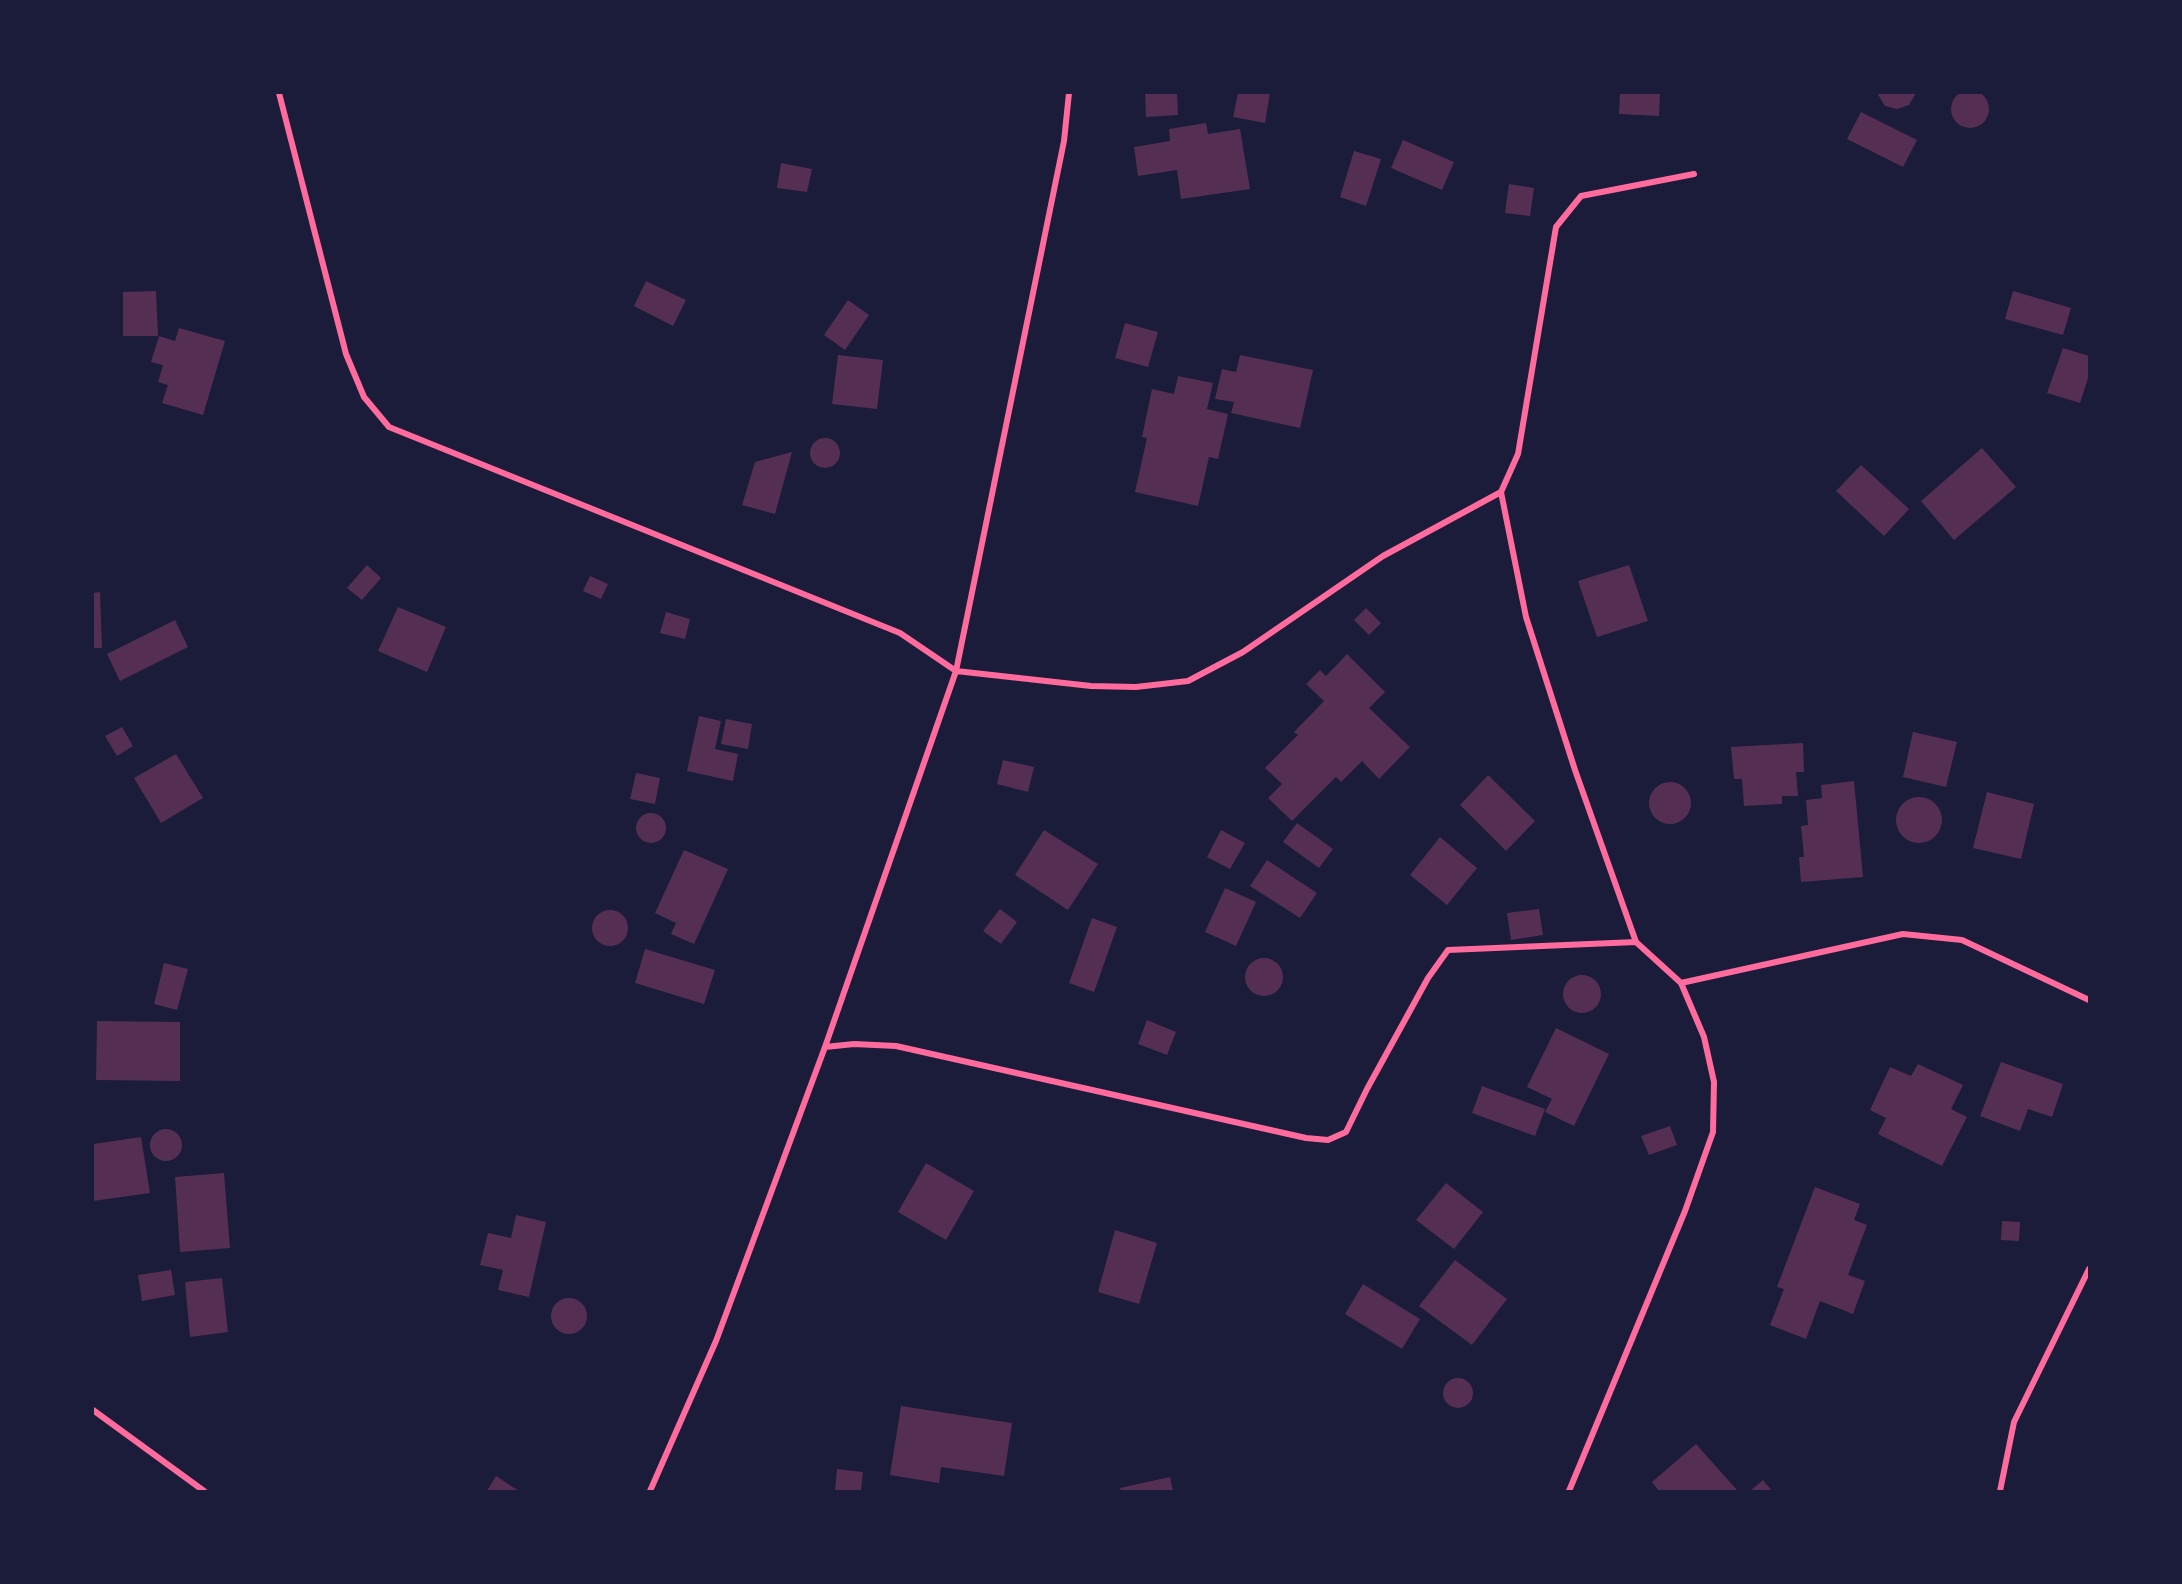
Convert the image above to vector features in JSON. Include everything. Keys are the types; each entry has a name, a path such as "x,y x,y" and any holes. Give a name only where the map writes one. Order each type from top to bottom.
{"street":[{"path":"279,93 346,354 364,397 389,427 900,633 956,671 1091,686 1137,687 1188,681 1243,652 1383,556 1501,492"},
{"path":"650,1491 716,1341 825,1047 956,671 1064,141 1069,93"},
{"path":"1569,1491 1685,1211 1713,1132 1714,1082 1704,1036 1681,983 1636,942 1575,770 1526,617 1501,492 1518,454 1556,227 1581,196 1694,174"},
{"path":"1681,983 1903,934 1962,940 2089,1000"},
{"path":"825,1047 854,1044 896,1046 1294,1136 1328,1140 1347,1132 1367,1089 1428,978 1448,951 1636,942"},
{"path":"2000,1491 2014,1422 2089,1269"},
{"path":"93,1410 204,1491"}],"building":[{"path":"1970,90 1983,96 1989,109 1983,122 1970,128 1957,122 1951,109 1957,96"},
{"path":"1145,93 1177,93 1178,115 1146,117"},
{"path":"1238,93 1270,93 1265,123 1233,117"},
{"path":"1620,93 1660,93 1659,116 1619,114"},
{"path":"1877,93 1916,93 1909,105 1897,109 1885,106"},
{"path":"1861,112 1917,140 1903,167 1847,139"},
{"path":"1206,123 1208,134 1240,129 1250,189 1181,199 1177,170 1138,176 1134,147 1170,141 1169,129"},
{"path":"1403,140 1454,162 1442,190 1391,168"},
{"path":"1354,151 1381,159 1366,206 1340,197"},
{"path":"781,163 812,169 807,192 777,188"},
{"path":"1509,184 1534,188 1530,216 1505,213"},
{"path":"646,281 686,300 673,326 634,306"},
{"path":"156,291 158,336 123,336 123,292"},
{"path":"2013,291 2071,308 2063,335 2005,319"},
{"path":"848,300 869,315 845,350 824,335"},
{"path":"1125,323 1158,332 1148,367 1115,358"},
{"path":"179,328 225,341 203,415 162,403 168,385 158,382 163,365 151,362 159,336 175,341"},
{"path":"2063,348 2089,356 2089,375 2080,403 2047,393"},
{"path":"838,355 883,360 877,409 832,404"},
{"path":"1240,355 1313,370 1300,428 1231,413 1234,402 1215,399 1222,369 1236,372"},
{"path":"1178,376 1213,383 1207,409 1228,414 1218,459 1209,457 1198,506 1135,492 1147,438 1142,437 1152,389 1174,394"},
{"path":"825,438 836,442 840,453 836,464 825,468 814,464 810,453 814,442"},
{"path":"1982,448 2016,487 1954,540 1921,501"},
{"path":"792,452 775,514 742,505 755,462"},
{"path":"1861,465 1909,509 1884,536 1836,491"},
{"path":"367,565 381,578 362,600 347,588"},
{"path":"1629,565 1648,621 1597,637 1578,581"},
{"path":"590,576 608,584 601,599 583,591"},
{"path":"100,592 102,648 93,648 93,593"},
{"path":"398,607 446,627 427,672 378,651"},
{"path":"1366,608 1381,623 1369,635 1354,620"},
{"path":"666,612 690,619 685,639 660,633"},
{"path":"175,620 188,647 120,681 107,654"},
{"path":"1347,654 1385,692 1369,708 1410,747 1379,779 1362,761 1341,782 1336,777 1292,821 1268,798 1282,784 1265,768 1298,735 1294,732 1324,701 1306,684 1320,670 1326,676"},
{"path":"699,716 721,721 715,749 738,754 733,781 687,771"},
{"path":"726,719 752,724 748,749 721,744"},
{"path":"122,727 133,746 117,756 105,736"},
{"path":"1913,732 1957,742 1946,787 1903,777"},
{"path":"1803,743 1804,772 1796,772 1798,796 1782,796 1782,804 1744,806 1742,779 1734,779 1731,747"},
{"path":"176,754 203,798 161,823 134,778"},
{"path":"1003,760 1034,767 1028,792 997,784"},
{"path":"636,773 660,778 655,804 630,799"},
{"path":"1488,775 1535,821 1506,851 1460,805"},
{"path":"1854,781 1863,877 1801,882 1799,857 1804,857 1801,826 1808,825 1806,800 1822,798 1821,785"},
{"path":"1670,782 1685,788 1691,803 1685,818 1670,824 1655,818 1649,803 1655,788"},
{"path":"1987,792 2034,804 2021,859 1973,848"},
{"path":"1924,797 1936,803 1941,811 1941,829 1936,837 1928,842 1914,843 1902,837 1897,829 1896,815 1902,803 1910,798"},
{"path":"651,813 662,817 666,828 662,839 651,843 640,839 636,828 640,817"},
{"path":"1297,823 1333,849 1319,868 1283,842"},
{"path":"1044,830 1098,864 1068,910 1015,875"},
{"path":"1221,830 1245,843 1230,869 1207,857"},
{"path":"1440,837 1477,868 1447,905 1410,875"},
{"path":"684,850 728,869 694,944 671,934 676,923 655,913"},
{"path":"1267,860 1317,893 1300,918 1250,886"},
{"path":"1225,888 1256,902 1236,946 1205,932"},
{"path":"1000,909 1017,922 1001,944 983,931"},
{"path":"1539,909 1543,935 1511,940 1507,913"},
{"path":"610,910 623,915 628,928 623,941 610,946 597,941 592,928 597,915"},
{"path":"1092,918 1117,927 1094,992 1069,983"},
{"path":"645,949 715,970 704,1004 635,983"},
{"path":"1264,958 1278,963 1283,977 1278,991 1264,996 1250,991 1245,977 1250,963"},
{"path":"164,963 188,969 177,1010 154,1004"},
{"path":"1582,975 1595,981 1601,994 1595,1007 1582,1013 1569,1007 1563,994 1569,981"},
{"path":"1147,1020 1176,1032 1167,1055 1138,1044"},
{"path":"97,1021 180,1022 180,1081 96,1080"},
{"path":"1556,1028 1609,1054 1574,1126 1545,1112 1552,1099 1527,1087"},
{"path":"2001,1062 2063,1084 2052,1117 2028,1109 2020,1131 1980,1116"},
{"path":"1918,1064 1963,1085 1951,1109 1967,1117 1942,1166 1878,1134 1886,1118 1870,1110 1890,1067 1911,1076"},
{"path":"1482,1086 1545,1109 1535,1136 1472,1113"},
{"path":"1670,1126 1677,1145 1649,1155 1641,1136"},
{"path":"166,1129 177,1134 182,1145 177,1156 166,1161 155,1156 150,1145 155,1134"},
{"path":"141,1137 150,1193 93,1201 93,1144"},
{"path":"926,1163 974,1191 946,1240 898,1212"},
{"path":"224,1173 230,1248 180,1252 175,1177"},
{"path":"1446,1183 1483,1212 1454,1249 1416,1220"},
{"path":"1815,1187 1860,1204 1854,1220 1867,1225 1848,1275 1865,1281 1853,1314 1820,1301 1806,1339 1770,1325 1784,1289 1777,1287"},
{"path":"516,1215 546,1222 529,1297 498,1290 503,1270 480,1265 488,1233 511,1238"},
{"path":"2002,1221 2020,1222 2019,1241 2001,1240"},
{"path":"1115,1230 1157,1243 1139,1304 1098,1292"},
{"path":"1455,1260 1507,1299 1472,1345 1419,1306"},
{"path":"171,1270 175,1295 142,1301 138,1275"},
{"path":"222,1278 228,1332 190,1337 185,1282"},
{"path":"1363,1284 1420,1319 1402,1349 1345,1314"},
{"path":"569,1298 581,1304 587,1316 581,1328 569,1334 557,1328 551,1316 557,1304"},
{"path":"1458,1378 1469,1382 1473,1393 1469,1404 1458,1408 1447,1404 1443,1393 1447,1382"},
{"path":"901,1406 1012,1423 1004,1476 941,1467 939,1483 890,1475"},
{"path":"1696,1444 1737,1490 1659,1491 1652,1482"},
{"path":"837,1469 863,1472 861,1491 835,1491"},
{"path":"496,1476 519,1491 487,1491"},
{"path":"1170,1477 1173,1491 1121,1491 1120,1488"},
{"path":"1763,1480 1772,1491 1750,1491"}]}
